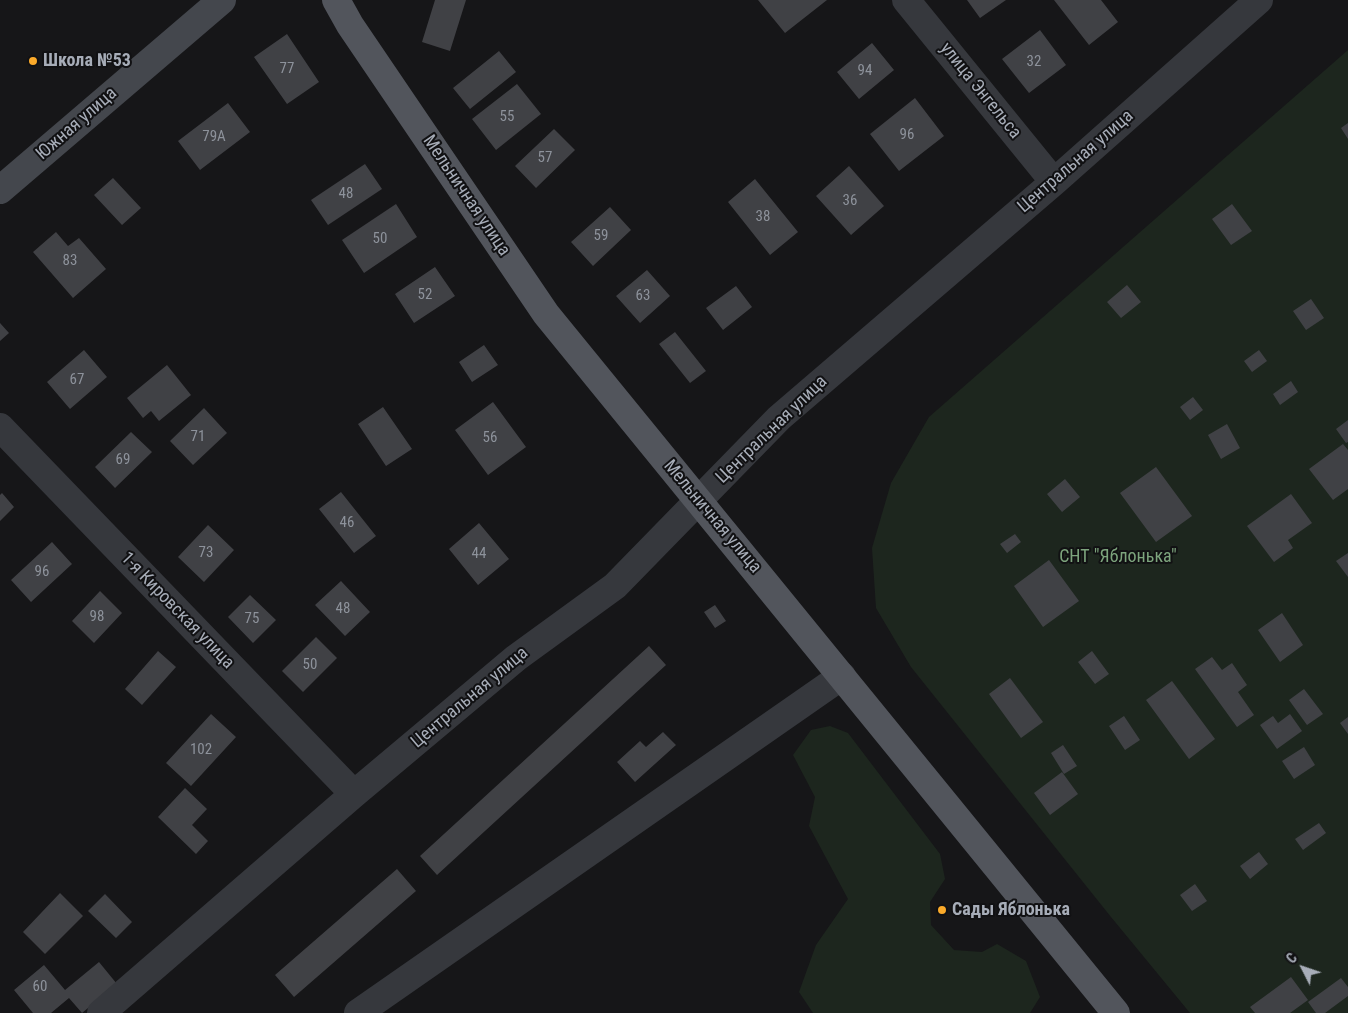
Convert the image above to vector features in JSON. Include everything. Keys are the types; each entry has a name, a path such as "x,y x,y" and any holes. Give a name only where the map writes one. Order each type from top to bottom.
{"main road":[{"name":"Мельничная улица","path":"336,0 350,25 546,314 1116,1013"}],"street":[{"name":"Южная улица","path":"0,190 222,0"},
{"name":"улица Энгельса","path":"906,0 1054,182"},
{"name":"Центральная улица","path":"101,1013 354,794 516,658 615,586 779,418 1054,182 1259,0"},
{"name":"1-я Кировская улица","path":"0,427 354,794"},
{"path":"358,1013 842,676"}],"green space":[{"name":"СНТ \"Яблонька\"","path":"1348,50 1348,1013 1190,1013 911,667 876,608 872,548 891,483 929,417"},
{"path":"830,726 848,733 940,854 945,879 930,902 931,925 954,950 982,952 997,944 1026,961 1040,997 1030,1013 813,1013 799,992 816,945 848,899 809,826 815,797 793,755 811,730"}],"building":[{"path":"435,0 466,0 450,51 422,42"},
{"path":"758,0 827,0 785,33"},
{"path":"967,0 1006,0 980,18"},
{"path":"1054,0 1101,0 1118,22 1089,45"},
{"path":"1040,30 1066,65 1029,93 1002,59"},
{"path":"287,34 319,82 287,104 254,57"},
{"path":"872,43 894,70 859,99 837,72"},
{"path":"499,51 516,72 470,109 453,88"},
{"path":"517,84 541,114 496,150 472,119"},
{"path":"915,98 944,136 899,171 870,134"},
{"path":"228,103 250,132 200,170 178,141"},
{"path":"1348,123 1348,139 1341,128"},
{"path":"554,129 575,150 536,188 515,166"},
{"path":"365,164 382,189 328,225 311,200"},
{"path":"849,166 884,206 851,235 816,196"},
{"path":"113,178 141,208 122,225 94,195"},
{"path":"755,179 798,232 770,255 728,202"},
{"path":"396,204 417,237 364,273 342,240"},
{"path":"1232,204 1252,231 1231,245 1212,219"},
{"path":"610,207 631,230 593,266 571,242"},
{"path":"56,232 68,246 79,238 106,269 73,298 33,252"},
{"path":"435,267 455,296 414,323 395,294"},
{"path":"647,270 670,296 640,323 616,296"},
{"path":"1127,285 1141,302 1121,318 1107,302"},
{"path":"736,286 752,307 723,330 706,308"},
{"path":"1311,299 1324,318 1306,330 1293,311"},
{"path":"0,323 9,333 0,341"},
{"path":"675,332 706,371 690,383 659,344"},
{"path":"484,345 498,365 472,382 459,362"},
{"path":"84,350 107,377 70,409 47,382"},
{"path":"1259,350 1267,361 1252,372 1244,361"},
{"path":"167,365 191,395 159,421 151,411 143,418 127,398"},
{"path":"1291,381 1298,392 1280,405 1273,394"},
{"path":"1193,397 1203,410 1190,420 1180,407"},
{"path":"493,402 526,447 488,475 455,430"},
{"path":"383,407 412,449 386,466 358,424"},
{"path":"204,408 227,433 193,465 170,441"},
{"path":"1348,420 1348,442 1346,443 1336,429"},
{"path":"1227,424 1240,448 1221,459 1208,435"},
{"path":"131,432 152,452 115,488 95,467"},
{"path":"1343,444 1348,450 1348,489 1333,500 1309,469"},
{"path":"1156,467 1192,516 1156,542 1120,493"},
{"path":"1065,479 1080,497 1062,512 1047,494"},
{"path":"341,492 376,536 354,553 319,509"},
{"path":"2,493 14,507 0,521 0,495"},
{"path":"1291,494 1312,523 1288,540 1293,548 1274,562 1247,526"},
{"path":"479,523 509,559 478,585 449,549"},
{"path":"208,525 234,550 204,582 178,557"},
{"path":"1015,534 1021,542 1007,553 1000,544"},
{"path":"52,542 72,564 31,602 11,580"},
{"path":"1348,553 1348,577 1336,561"},
{"path":"1049,560 1079,601 1043,627 1014,586"},
{"path":"341,581 370,612 345,636 315,605"},
{"path":"100,591 122,613 94,643 72,621"},
{"path":"250,595 276,620 253,643 228,617"},
{"path":"715,605 726,621 715,628 704,612"},
{"path":"1282,613 1303,645 1280,662 1258,630"},
{"path":"316,637 337,658 303,692 282,671"},
{"path":"649,646 666,665 437,875 420,856"},
{"path":"158,651 176,667 142,705 125,689"},
{"path":"1092,651 1109,674 1095,684 1078,662"},
{"path":"1212,657 1222,670 1232,663 1247,685 1238,692 1254,715 1237,727 1195,669"},
{"path":"1010,678 1043,722 1021,738 989,694"},
{"path":"1172,681 1215,739 1189,759 1146,700"},
{"path":"1304,689 1323,714 1307,725 1289,700"},
{"path":"211,714 236,737 191,786 166,763"},
{"path":"1290,714 1302,731 1277,749 1260,725 1273,716 1278,723"},
{"path":"1124,716 1140,740 1125,750 1109,726"},
{"path":"1348,717 1348,734 1340,723"},
{"path":"663,732 676,745 635,782 617,762 640,741 646,747"},
{"path":"1063,745 1077,766 1064,774 1051,753"},
{"path":"1304,747 1315,765 1294,779 1282,761"},
{"path":"1062,772 1078,794 1050,815 1034,793"},
{"path":"185,788 207,809 192,825 208,841 196,854 158,817"},
{"path":"1319,823 1326,833 1303,850 1295,839"},
{"path":"1259,852 1268,864 1250,879 1240,866"},
{"path":"397,869 416,891 294,997 275,975"},
{"path":"1195,884 1207,901 1192,911 1180,895"},
{"path":"60,893 83,916 45,954 23,932"},
{"path":"105,894 132,922 116,938 88,911"},
{"path":"99,962 117,984 82,1013 69,998 51,1013 33,1013 14,990 44,965 65,990"},
{"path":"1291,977 1308,1000 1290,1013 1255,1013 1250,1007"},
{"path":"1341,978 1348,987 1348,996 1325,1013 1316,1013 1308,1002"}],"place":[{"name":"Школа №53","path":"33,61"},
{"name":"Сады Яблонька","path":"942,910"}]}
